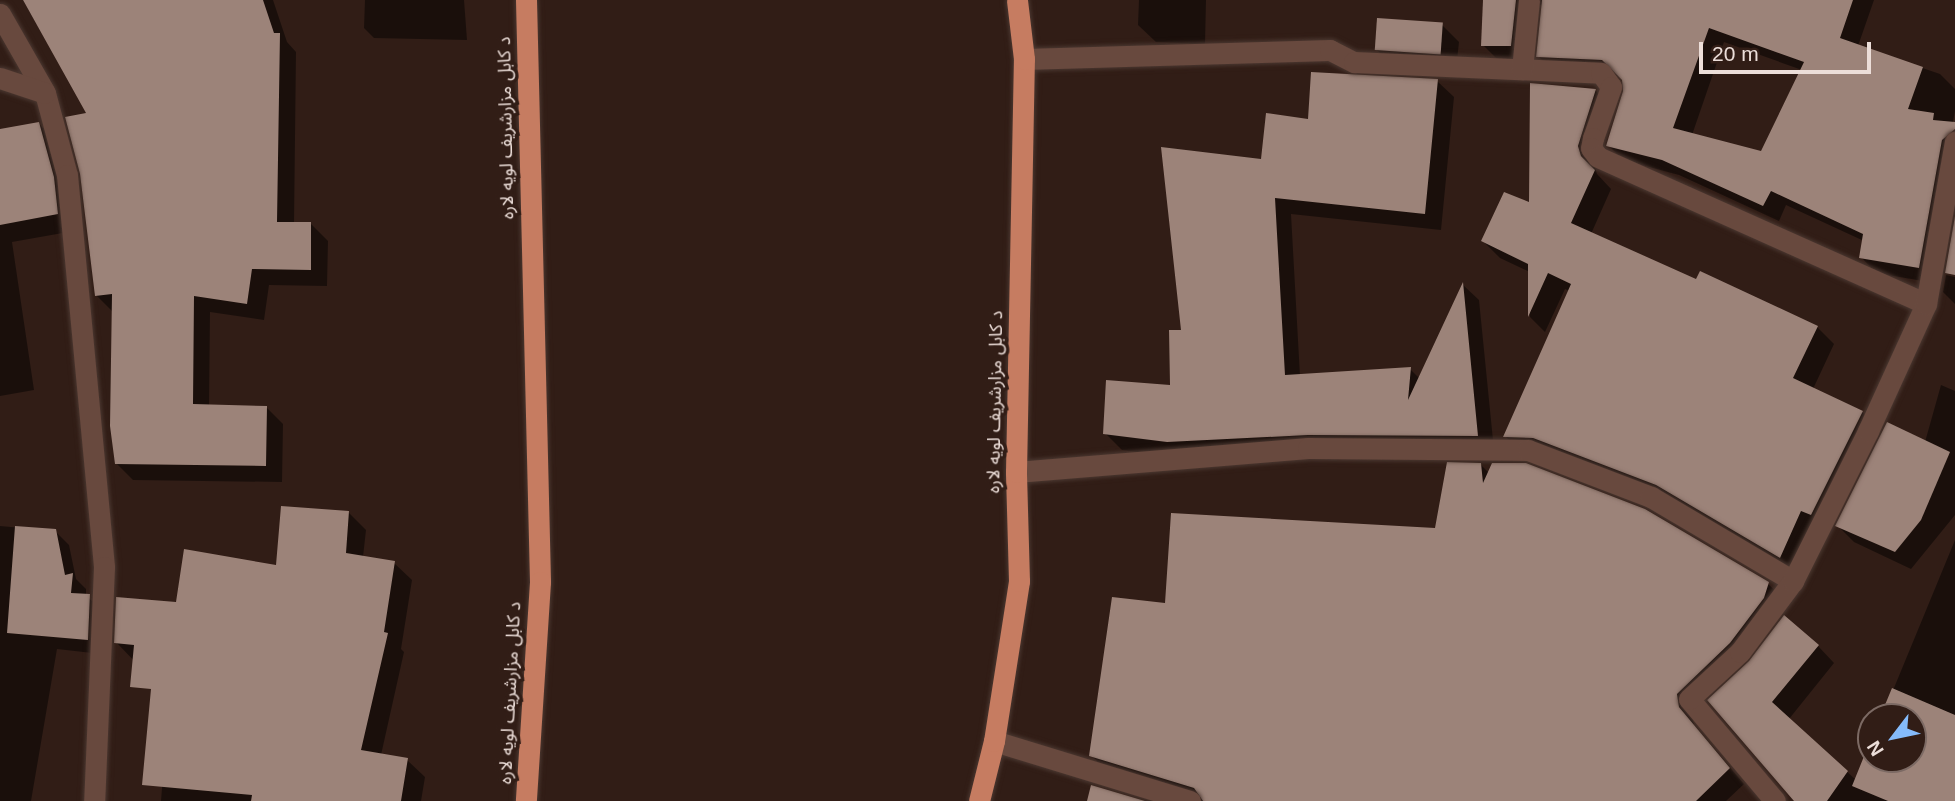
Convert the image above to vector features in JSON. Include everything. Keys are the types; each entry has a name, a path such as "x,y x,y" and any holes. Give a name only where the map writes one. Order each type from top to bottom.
{"highway":[{"name":"د کابل مزارشریف لویه لاره","path":"526,0 540,582 526,801"},
{"name":"د کابل مزارشریف لویه لاره","path":"979,801 994,741 1019,581 1016,472 1024,59 1017,0"}],"street":[{"path":"1522,69 1528,0"},
{"path":"0,13 45,93 67,175 104,567 94,801"},
{"path":"1024,59 1330,50 1354,62 1601,73 1608,78 1611,87 1591,148 1598,157 1926,304"},
{"path":"0,78 45,93"},
{"path":"1775,801 1689,699 1740,652 1793,581 1926,304 1955,142"},
{"path":"1016,472 1308,448 1528,450 1651,496 1793,581"},
{"path":"994,741 1190,801"}],"building":[{"path":"23,0 263,0 274,33 280,33 277,222 311,222 311,270 252,269 247,304 194,296 193,404 267,406 266,466 115,464 110,426 112,294 95,296 80,174 65,117 86,113"},
{"path":"1483,0 1516,0 1511,46 1481,46"},
{"path":"1542,0 1853,0 1840,38 1923,67 1908,109 1934,113 1933,120 1955,122 1955,129 1942,140 1919,268 1859,258 1863,234 1771,191 1763,206 1662,160 1606,146 1623,91 1622,80 1602,60 1536,57","holes":["1709,28 1804,62 1761,151 1673,128"]},
{"path":"1377,18 1443,23 1441,55 1375,50"},
{"path":"1311,72 1438,79 1425,214 1275,198 1285,375 1411,367 1408,400 1463,282 1478,436 1308,435 1167,442 1103,434 1106,380 1170,385 1169,330 1181,330 1161,147 1261,159 1266,113 1308,119"},
{"path":"1530,83 1596,89 1578,146 1581,156 1595,170 1571,223 1696,279 1700,271 1818,326 1793,378 1863,411 1811,515 1801,511 1780,558 1656,485 1533,438 1503,437 1571,284 1548,273 1528,317 1528,264 1481,241 1504,192 1529,202"},
{"path":"39,122 54,177 58,214 0,225 0,129"},
{"path":"1955,216 1955,275 1945,273"},
{"path":"1887,422 1950,452 1921,520 1895,552 1835,526"},
{"path":"1447,462 1481,463 1483,483 1492,463 1526,463 1645,509 1769,582 1764,598 1730,643 1677,694 1679,707 1730,768 1696,801 1203,801 1194,788 1089,756 1112,597 1165,603 1171,513 1435,528"},
{"path":"281,506 349,511 346,553 395,561 384,632 388,633 361,750 408,758 401,801 251,801 252,795 142,785 151,689 130,687 134,645 114,643 116,597 176,602 184,549 276,565"},
{"path":"15,526 56,529 65,575 73,573 71,593 90,594 88,640 7,633"},
{"path":"1784,615 1819,645 1772,702 1848,771 1827,801 1794,801 1707,700 1749,661"},
{"path":"1892,688 1927,703 1886,703"},
{"path":"1927,703 1955,715 1955,801 1888,801 1852,786 1857,773 1927,773"},
{"path":"1091,785 1145,801 1087,801"}]}
